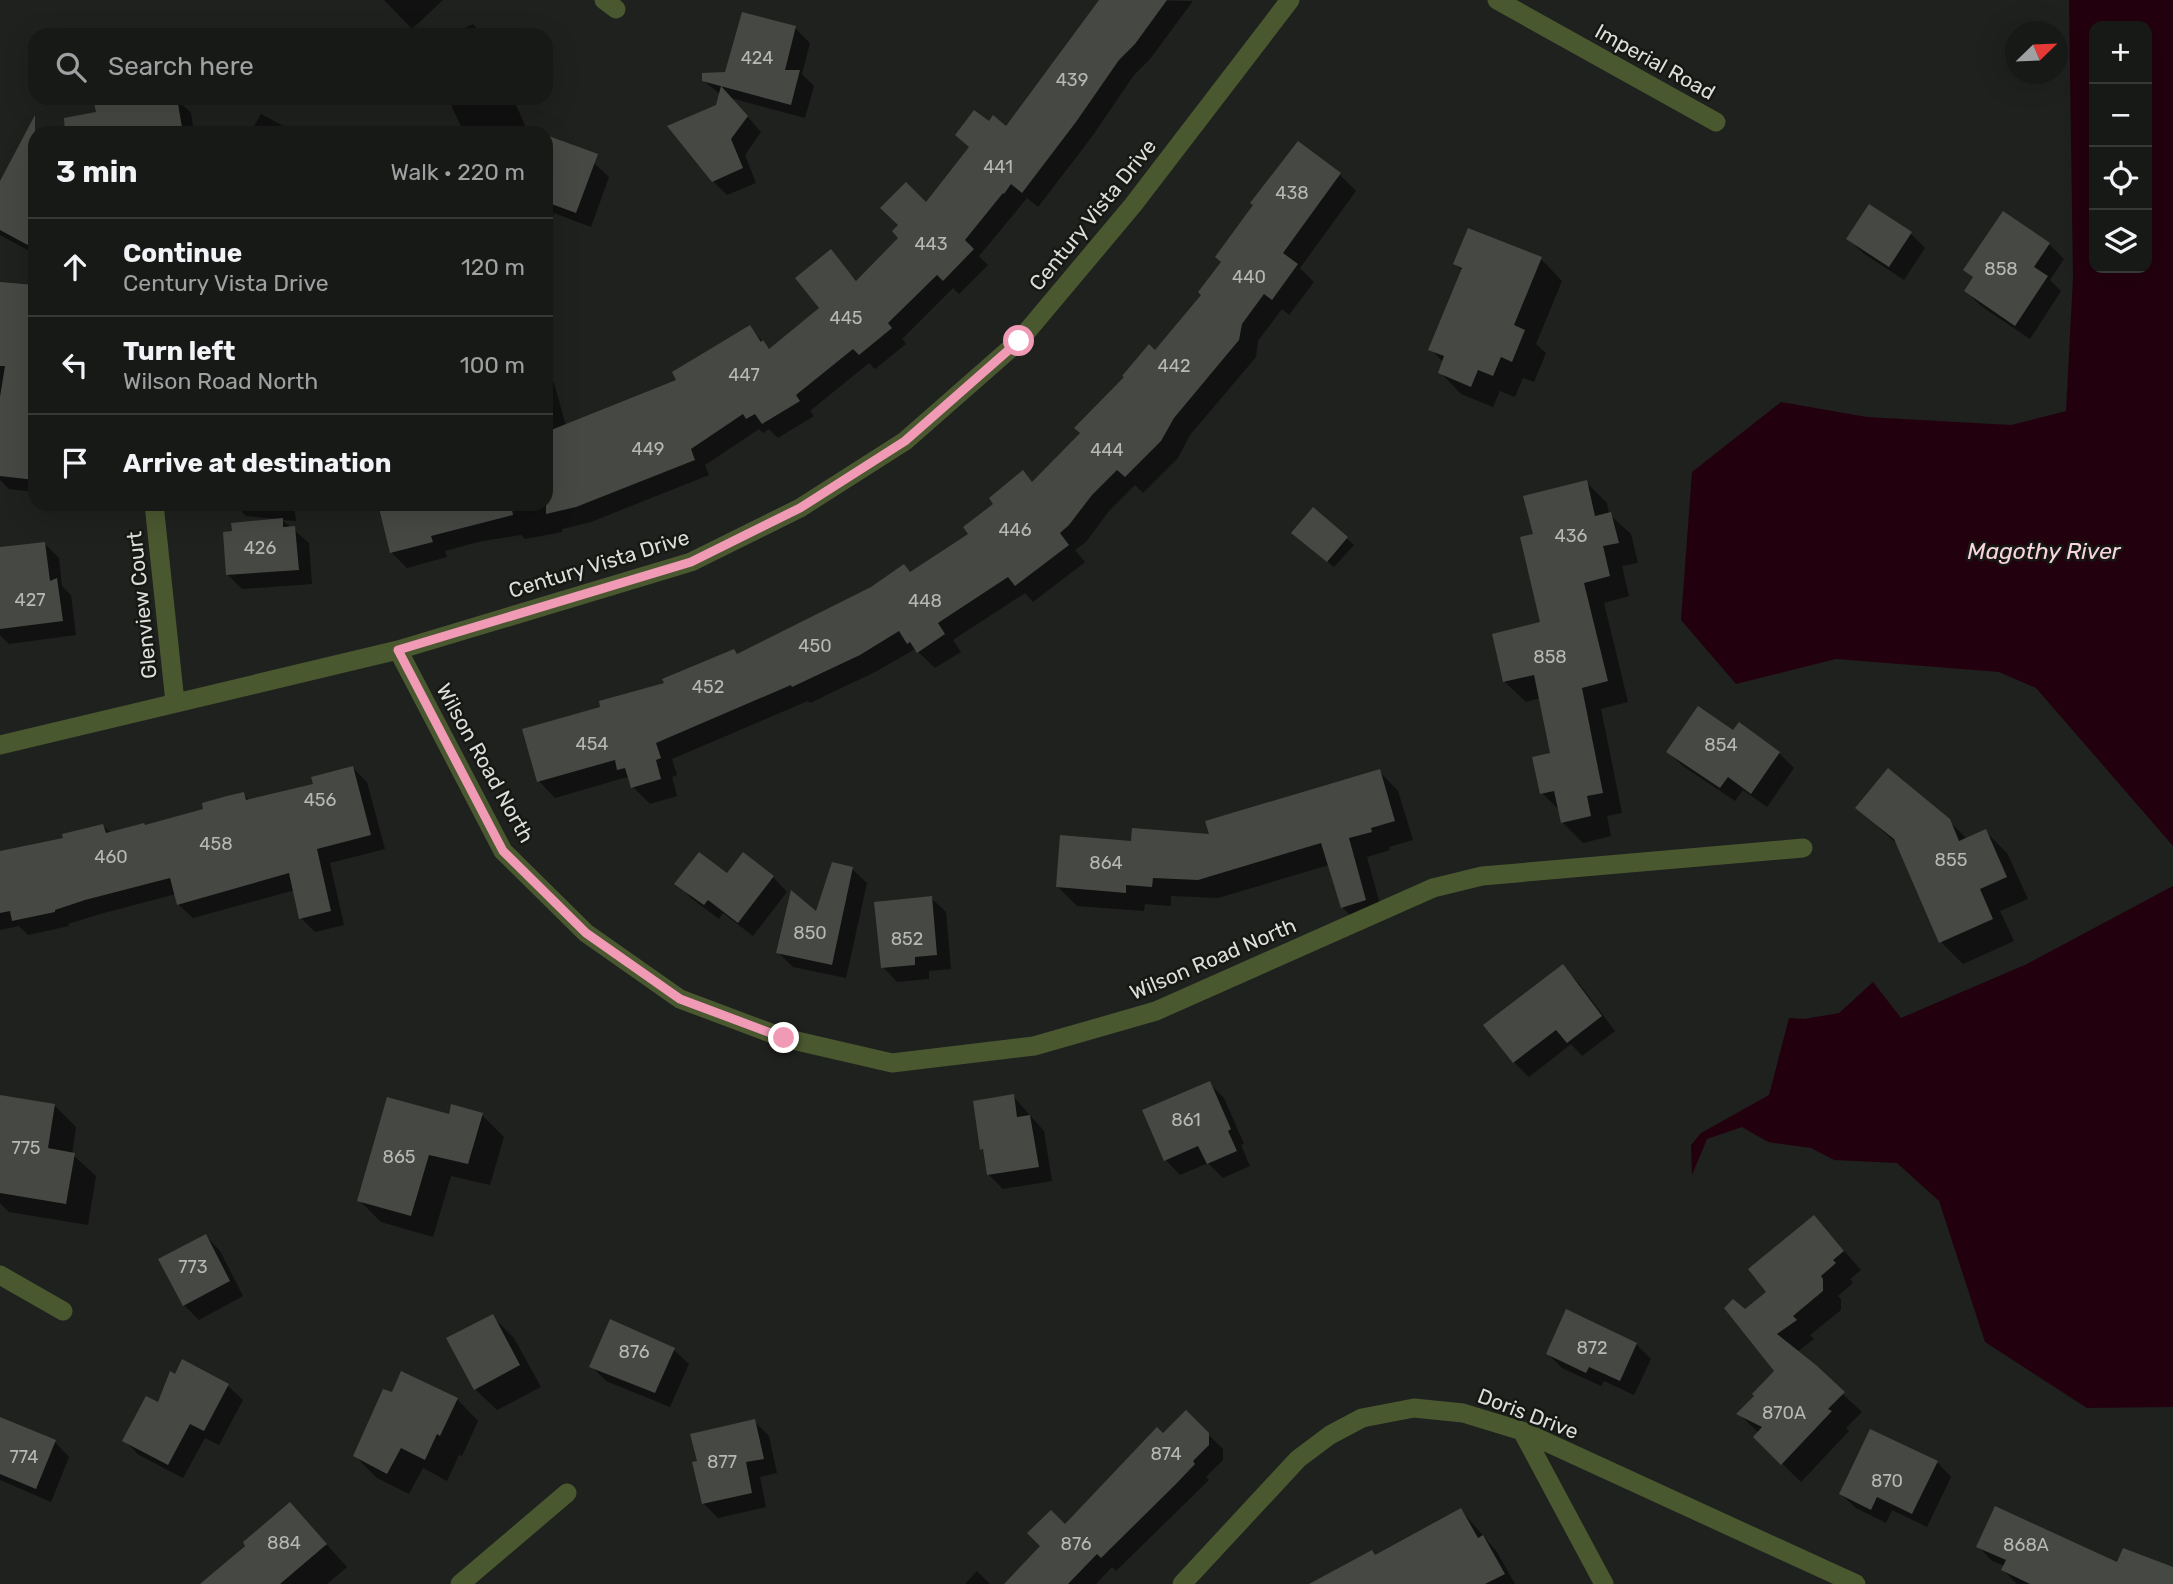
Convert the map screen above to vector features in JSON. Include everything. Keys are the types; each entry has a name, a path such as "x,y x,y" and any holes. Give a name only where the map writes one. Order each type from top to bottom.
{"street":[{"name":"Century Vista Drive","path":"0,745 398,650 691,562 800,508 905,441 1019,341 1133,205 1290,0"},
{"name":"Imperial Road","path":"1497,0 1716,122"},
{"name":"Glenview Court","path":"155,511 175,702"},
{"name":"Wilson Road North","path":"398,650 503,851 586,933 680,999 784,1038 892,1063 1034,1046 1156,1011 1433,888 1482,876 1803,848"},
{"path":"0,1275 63,1311"},
{"name":"Doris Drive","path":"1182,1584 1298,1459 1330,1435 1362,1418 1414,1408 1463,1413 1522,1431 1856,1584"},
{"path":"1522,1431 1604,1584"},
{"path":"460,1584 567,1493"}],"water":[{"name":"Magothy River","path":"2069,0 2173,0 2173,846 2036,688 1999,672 1836,659 1736,684 1681,620 1692,472 1781,402 1867,417 2011,425 2066,411 2073,278"},
{"path":"2173,886 2173,1407 2087,1408 1985,1342 1939,1201 1897,1163 1834,1160 1811,1148 1768,1142 1742,1127 1707,1139 1692,1175 1691,1145 1701,1133 1769,1095 1789,1018 1804,1019 1839,1013 1873,982 1901,1018 2027,964"}],"building":[{"path":"1099,0 1167,0 1135,44 1119,60 1022,193 1011,184 965,240 974,249 943,281 937,275 888,323 892,328 859,355 853,349 796,395 800,401 762,424 755,414 746,419 743,414 691,449 695,460 576,507 546,514 546,511 553,511 553,429 676,380 672,372 750,325 769,349 819,308 795,278 831,249 856,281 898,238 892,231 898,225 880,208 906,182 926,202 969,147 955,135 974,110 989,121 993,115 1006,126"},
{"path":"742,12 796,26 785,70 800,70 791,105 702,81 702,73 725,72"},
{"path":"721,86 748,116 731,139 743,168 712,182 667,126 716,105"},
{"path":"95,105 178,105 182,126 65,126 64,118 96,112"},
{"path":"35,115 35,126 29,126"},
{"path":"28,128 28,245 0,230 0,181"},
{"path":"553,138 598,154 576,213 553,205"},
{"path":"1298,141 1341,173 1283,253 1298,264 1272,300 1264,294 1242,324 1239,340 1174,418 1161,441 1125,477 1117,470 1060,533 1069,545 1015,586 1008,577 938,623 945,634 917,653 899,631 860,655 792,687 791,685 656,743 661,758 656,760 661,779 631,788 625,768 617,770 615,760 537,782 522,729 600,707 599,701 664,683 662,679 734,649 737,654 871,587 904,564 910,572 968,534 963,527 993,504 989,498 1023,470 1032,482 1080,433 1074,428 1124,377 1122,376 1149,344 1155,350 1201,295 1198,292 1221,262 1215,257 1253,205 1250,203"},
{"path":"1869,204 1912,232 1889,267 1846,239"},
{"path":"2003,211 2050,243 2034,267 2048,276 2015,326 1964,291 1973,277 1963,270"},
{"path":"1468,228 1542,257 1514,325 1525,330 1512,362 1501,357 1493,376 1478,370 1471,387 1438,373 1444,356 1428,350 1462,268 1453,264"},
{"path":"0,282 28,284 28,479 0,476 0,397 5,366 0,366"},
{"path":"1587,480 1595,516 1611,512 1619,543 1603,546 1610,576 1584,583 1608,681 1582,688 1603,793 1587,796 1591,816 1561,823 1554,791 1540,794 1532,757 1550,753 1534,675 1503,682 1492,634 1540,622 1520,537 1533,534 1523,496"},
{"path":"1313,507 1348,537 1327,562 1291,533"},
{"path":"380,511 512,511 513,515 431,536 433,542 390,553"},
{"path":"283,518 283,527 295,526 299,570 226,575 223,532 232,531 231,523"},
{"path":"45,542 50,581 57,578 63,621 0,629 0,547"},
{"path":"1698,706 1733,730 1739,722 1780,752 1751,794 1728,777 1720,788 1666,752"},
{"path":"353,766 371,835 317,849 331,911 299,919 289,873 177,905 170,878 85,900 55,912 12,921 10,911 0,913 0,851 63,838 62,834 103,824 106,833 144,823 145,825 203,809 202,803 227,796 244,792 246,800 313,784 311,777"},
{"path":"1888,768 1950,819 1959,841 1986,829 2007,877 1980,889 1993,919 1939,943 1894,839 1855,808"},
{"path":"1380,769 1395,821 1371,828 1372,832 1349,838 1366,900 1341,908 1321,843 1198,880 1153,878 1152,887 1126,885 1126,893 1056,887 1060,835 1131,841 1132,828 1209,834 1205,821"},
{"path":"699,852 727,873 743,852 774,876 738,923 708,900 704,905 674,884"},
{"path":"832,862 853,867 832,965 776,953 791,890 816,911"},
{"path":"932,896 937,955 915,957 915,965 881,968 874,902"},
{"path":"1563,964 1602,1016 1567,1043 1556,1030 1513,1063 1483,1025"},
{"path":"1210,1081 1231,1129 1228,1131 1237,1151 1207,1164 1198,1146 1164,1161 1142,1110"},
{"path":"1014,1094 1017,1117 1030,1115 1039,1167 987,1175 983,1149 980,1150 973,1101"},
{"path":"0,1095 55,1104 48,1148 75,1153 66,1204 0,1193"},
{"path":"387,1097 449,1114 451,1104 483,1113 468,1164 429,1155 411,1216 357,1201"},
{"path":"1814,1215 1844,1251 1833,1260 1836,1263 1821,1276 1823,1291 1793,1316 1797,1320 1777,1334 1845,1392 1828,1409 1832,1411 1781,1465 1753,1437 1762,1427 1736,1414 1774,1371 1724,1308 1733,1299 1745,1309 1766,1292 1748,1269"},
{"path":"206,1234 230,1281 183,1306 158,1259"},
{"path":"1566,1309 1637,1343 1620,1381 1589,1367 1586,1373 1546,1354"},
{"path":"493,1314 520,1365 474,1390 446,1338"},
{"path":"610,1319 675,1348 655,1393 589,1367"},
{"path":"182,1359 229,1384 204,1431 190,1424 168,1465 122,1441 146,1396 158,1402 170,1371 175,1374"},
{"path":"401,1371 458,1398 425,1460 401,1448 387,1474 353,1456 383,1389 392,1392"},
{"path":"1186,1410 1209,1433 1209,1445 1176,1484 1101,1558 1097,1554 1068,1584 1004,1584 1040,1546 1027,1533 1051,1510 1065,1524 1157,1427 1163,1433"},
{"path":"0,1417 56,1440 36,1489 0,1474"},
{"path":"755,1419 764,1459 746,1462 752,1493 702,1504 692,1462 697,1461 690,1434"},
{"path":"1870,1429 1938,1461 1912,1514 1877,1497 1871,1510 1839,1494"},
{"path":"290,1502 327,1544 280,1584 200,1584 245,1546 243,1542"},
{"path":"1995,1506 2117,1562 2123,1548 2173,1567 2173,1584 2030,1584 2001,1570 2006,1560 1976,1547"},
{"path":"1461,1508 1478,1538 1483,1535 1505,1574 1485,1584 1309,1584 1372,1550 1375,1555"}],"route":[{"path":"784,1038 680,999 586,933 503,851 398,650 691,562 800,508 905,441 1019,341"}]}
